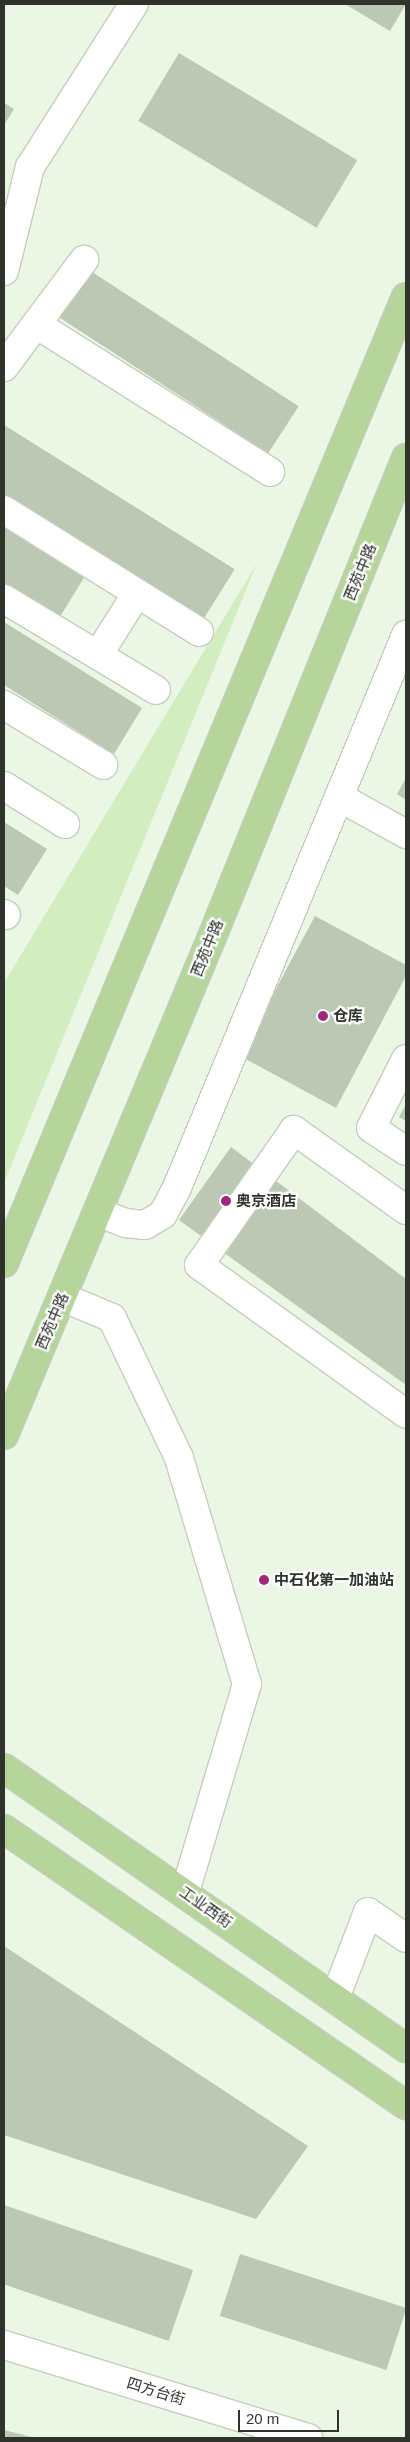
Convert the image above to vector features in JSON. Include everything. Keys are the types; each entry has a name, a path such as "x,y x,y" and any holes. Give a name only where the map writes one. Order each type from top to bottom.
{"main road":[{"path":"4,1263 406,296"},
{"name":"西苑中路","path":"4,1435 406,458"},
{"name":"工业西街","path":"4,1768 185,1892 406,2048"},
{"path":"4,1829 406,2105"}],"street":[{"path":"4,271 8,237 30,167 134,4"},
{"path":"4,367 84,260"},
{"path":"36,324 270,472"},
{"path":"4,510 199,632"},
{"path":"98,655 137,593"},
{"path":"4,599 156,690"},
{"path":"97,1212 125,1223 146,1224 163,1214 176,1190 406,635"},
{"path":"4,705 103,764"},
{"path":"4,786 64,824"},
{"path":"339,797 406,834"},
{"path":"406,1059 371,1128 406,1151"},
{"path":"406,1210 294,1130 199,1265 406,1414"},
{"path":"62,1296 112,1318 179,1458 247,1684 185,1892"},
{"path":"335,1998 368,1912 406,1938"},
{"name":"四方台街","path":"4,2345 291,2436"}],"green space":[{"path":"257,563 4,1183 4,983"}],"building":[{"path":"345,4 406,4 390,31"},
{"path":"179,53 357,160 317,228 138,121"},
{"path":"4,103 14,109 4,125"},
{"path":"89,270 299,406 268,453 59,317"},
{"path":"4,425 235,569 201,623 4,499"},
{"path":"4,526 85,576 58,620 4,587"},
{"path":"4,622 142,708 114,754 4,685"},
{"path":"406,778 406,800 397,794"},
{"path":"4,822 47,849 18,895 4,886"},
{"name":"仓库","path":"315,916 406,965 406,976 336,1108 240,1056"},
{"path":"406,1104 406,1121 399,1117"},
{"path":"231,1147 406,1279 406,1385 179,1220"},
{"path":"4,1946 308,2146 256,2219 4,2135"},
{"path":"4,2205 193,2270 169,2341 4,2284"},
{"path":"240,2254 406,2308 386,2370 220,2316"},
{"path":"4,2430 36,2438 4,2438"}],"place":[{"name":"仓库","path":"323,1016"},
{"name":"奥京酒店","path":"226,1201"},
{"name":"中石化第一加油站","path":"264,1580"}]}
